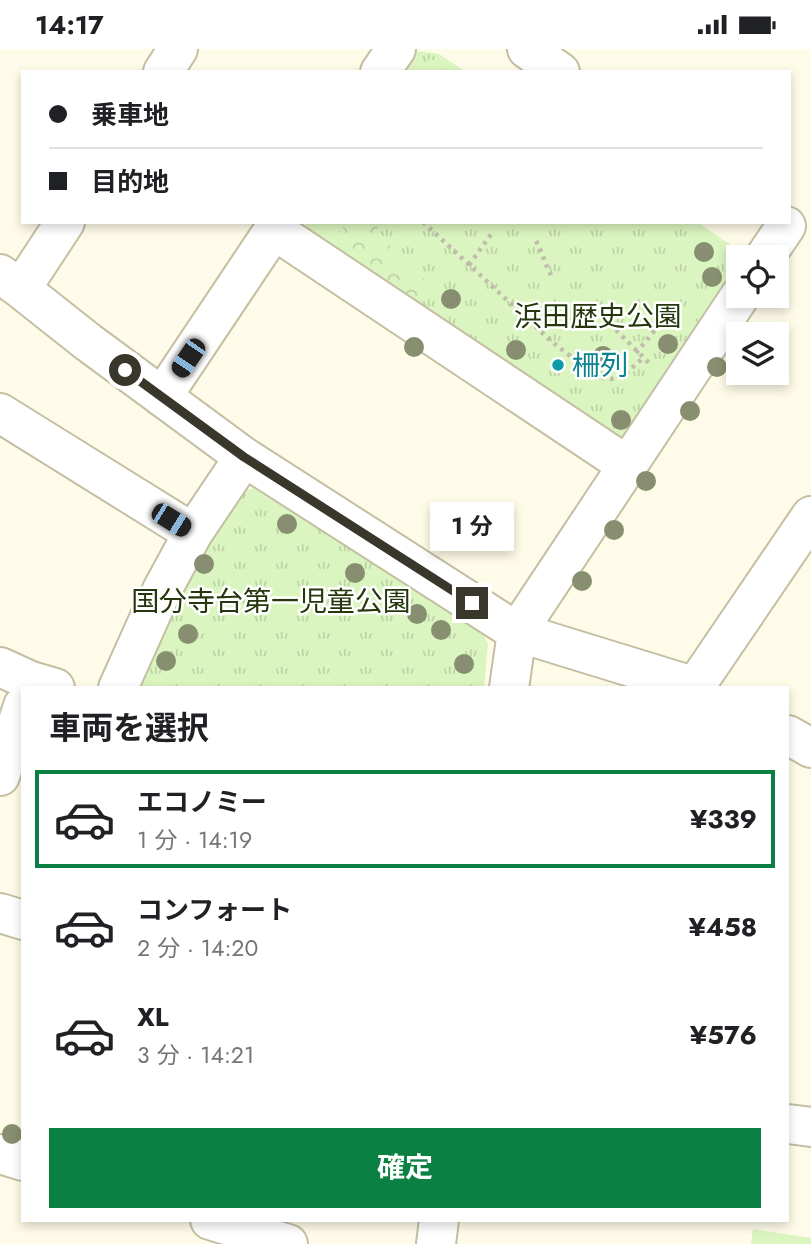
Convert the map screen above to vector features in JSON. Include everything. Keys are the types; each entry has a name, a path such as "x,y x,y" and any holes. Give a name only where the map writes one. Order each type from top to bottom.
{"street":[{"path":"164,70 178,49"},
{"path":"381,70 396,49"},
{"path":"527,49 557,70"},
{"path":"63,224 11,281 162,397 244,457 517,632 693,686"},
{"path":"162,397 276,226 628,466"},
{"path":"509,686 517,632 732,308"},
{"path":"0,413 193,533"},
{"path":"119,686 162,590 193,533 244,457"},
{"path":"697,686 811,516"},
{"path":"0,776 21,706"},
{"path":"789,737 811,748"},
{"path":"0,913 21,919"},
{"path":"789,1124 811,1127"},
{"path":"0,1154 21,1160"},
{"path":"216,1222 288,1244"},
{"path":"436,1244 439,1222"}],"path":[{"path":"425,224 551,341 597,377 611,379 623,376 643,358"},
{"path":"469,265 492,233"},
{"path":"536,240 545,266 553,278"},
{"path":"636,353 679,301"},
{"path":"610,324 636,353 679,388"}],"green space":[{"path":"418,51 439,54 463,70 405,70"},
{"path":"430,58 447,70 422,70"},
{"name":"浜田歴史公園","path":"305,224 700,224 731,245 726,245 726,290 628,440 616,441 310,236"},
{"path":"346,224 376,224 396,254 429,286 431,290 424,301 392,285 367,268 338,244 338,234"},
{"name":"国分寺台第一児童公園","path":"255,488 481,629 488,644 484,686 132,686 173,595 240,491"},
{"path":"753,1229 811,1238 811,1244 751,1244"}],"place":[{"name":"柵列","path":"558,365"}],"route":[{"path":"125,370 244,457 472,603"}]}
